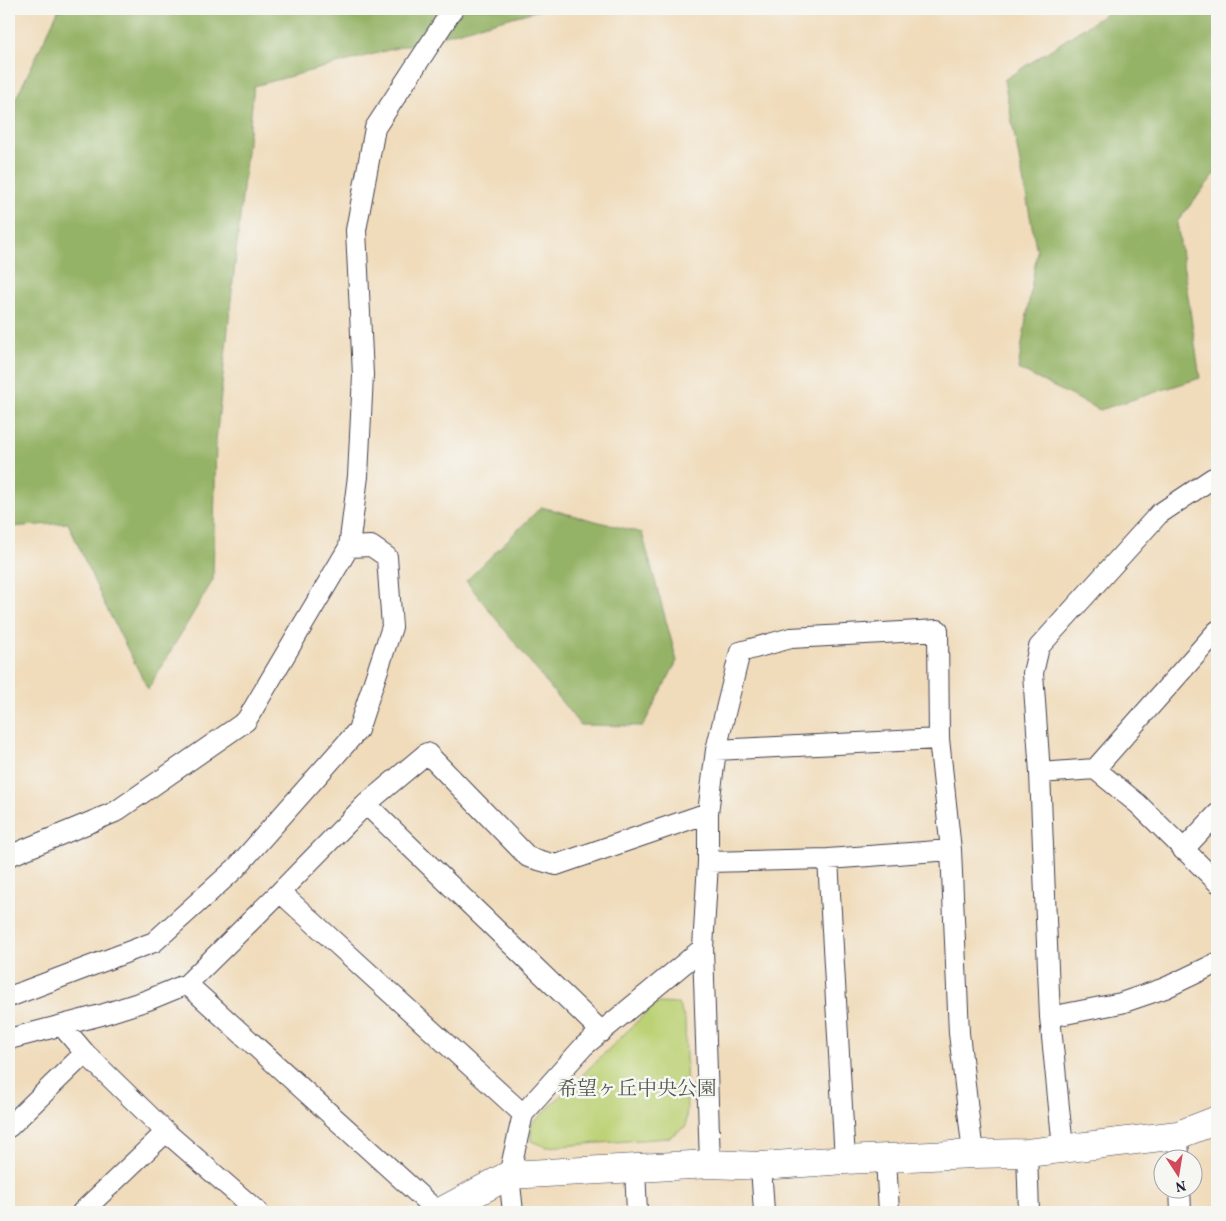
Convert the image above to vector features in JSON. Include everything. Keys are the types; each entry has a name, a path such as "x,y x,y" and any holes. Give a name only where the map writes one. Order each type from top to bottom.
{"street":[{"path":"9,856 115,812 246,721 348,547 358,476 363,375 356,230 375,128 453,9"},
{"path":"1063,1148 1050,1017 1040,773 1033,673 1039,647 1159,514 1213,478 1217,480"},
{"path":"9,998 154,942 236,868 358,730 392,627 387,557 371,546 348,547"},
{"path":"710,1164 703,948 708,862 708,812 716,750 740,652 791,638 938,630 939,739 951,850 959,1033 973,1154"},
{"path":"1094,769 1217,631"},
{"path":"716,750 939,739"},
{"path":"9,1039 101,1016 187,984 366,804 427,753 528,857 556,865 708,812"},
{"path":"1040,773 1094,769 1138,804 1217,882"},
{"path":"366,804 602,1032"},
{"path":"1183,850 1217,814"},
{"path":"708,862 828,860 951,850"},
{"path":"828,860 845,1160"},
{"path":"280,892 523,1114"},
{"path":"512,1212 509,1175 523,1114 584,1046 703,948"},
{"path":"1050,1017 1121,1003 1165,988 1217,963"},
{"path":"187,984 439,1212 509,1175 710,1164 761,1166 845,1160 1027,1153 1063,1148 1178,1147 1217,1120"},
{"path":"62,1026 84,1054 251,1210"},
{"path":"9,1127 84,1054"},
{"path":"82,1212 166,1132"},
{"path":"1027,1153 1029,1212"},
{"path":"886,1159 889,1212"},
{"path":"761,1166 764,1212"},
{"path":"635,1169 637,1212"},
{"path":"1180,1198 1181,1212"}],"green space":[{"path":"59,9 543,9 254,86 216,441 213,580 148,689 104,603 68,523 9,527 9,113"},
{"path":"1113,9 1217,9 1217,171 1177,222 1200,378 1100,410 1018,369 1037,252 1004,80"},
{"path":"541,507 642,533 677,661 643,726 580,725 466,581"},
{"name":"希望ヶ丘中央公園","path":"656,1003 678,1004 685,1020 686,1126 668,1138 546,1147 531,1141 531,1125"}]}
